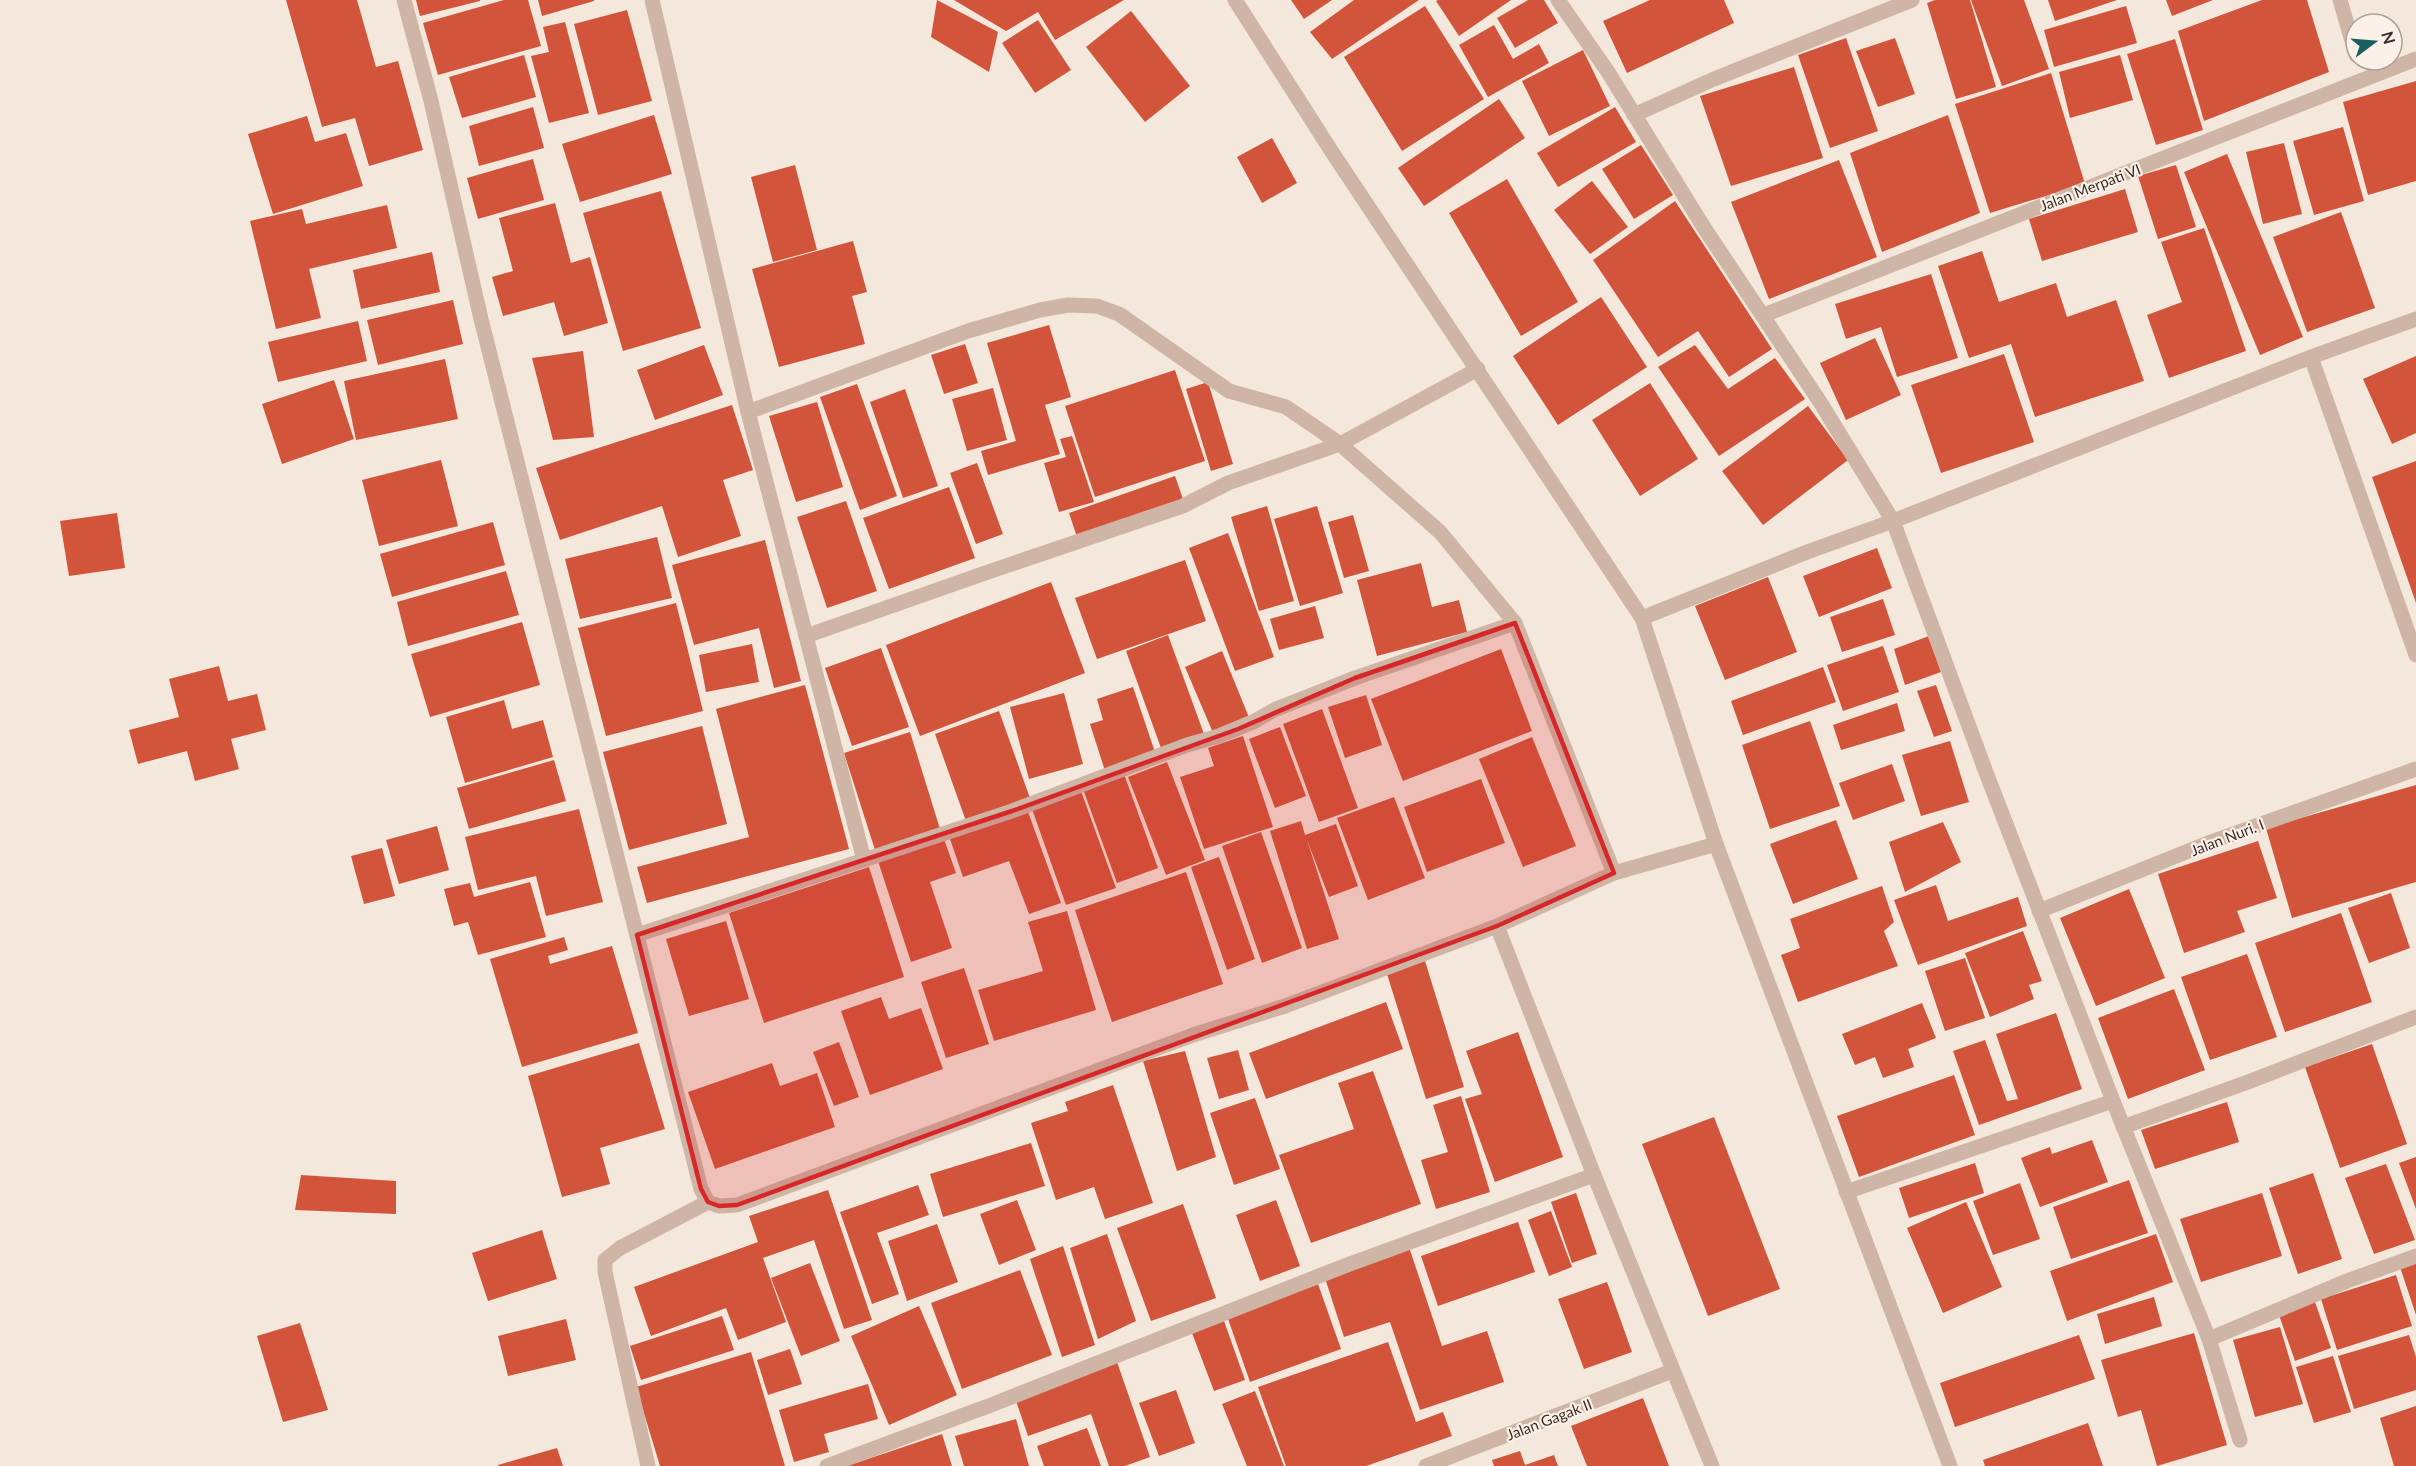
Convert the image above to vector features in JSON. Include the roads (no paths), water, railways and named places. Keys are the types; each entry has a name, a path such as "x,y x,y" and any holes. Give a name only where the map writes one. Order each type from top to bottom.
{"street":[{"path":"404,0 431,101 481,319 702,1189 708,1202 719,1206 737,1205 1160,1047 1285,1006 1497,926 1614,873 1716,844"},
{"path":"652,0 748,412 864,860"},
{"path":"1235,0 1332,152 1642,618 1716,844 1950,1466"},
{"path":"1558,0 1608,72 1702,226 1764,315 1893,521 2039,911 2209,1339 2240,1440"},
{"path":"1634,115 1788,48 1912,0"},
{"name":"Jalan Merpati VI","path":"1764,315 2416,59"},
{"path":"2361,72 2364,81"},
{"path":"748,412 968,331 1040,310 1068,305 1097,306 1119,314 1229,391 1286,407 1340,444 1440,532 1515,623 1614,873"},
{"path":"1642,618 1807,552 2416,319"},
{"path":"2312,357 2416,655"},
{"path":"806,636 1184,506 1228,483 1340,444 1478,369"},
{"path":"637,934 1012,812 1187,745 1219,736 1255,721 1274,710 1355,678 1515,623"},
{"name":"Jalan Nuri. I","path":"2039,911 2211,842 2416,770"},
{"path":"1497,926 1672,1371 1712,1466"},
{"path":"2123,1127 2248,1082 2416,1017"},
{"path":"1846,1192 2113,1101"},
{"path":"827,1466 991,1405 1347,1265 1594,1175"},
{"path":"648,1466 605,1272 605,1260 620,1248 708,1202"},
{"path":"2209,1339 2347,1281 2416,1256"},
{"name":"Jalan Gagak II","path":"1426,1466 1672,1371"}]}
